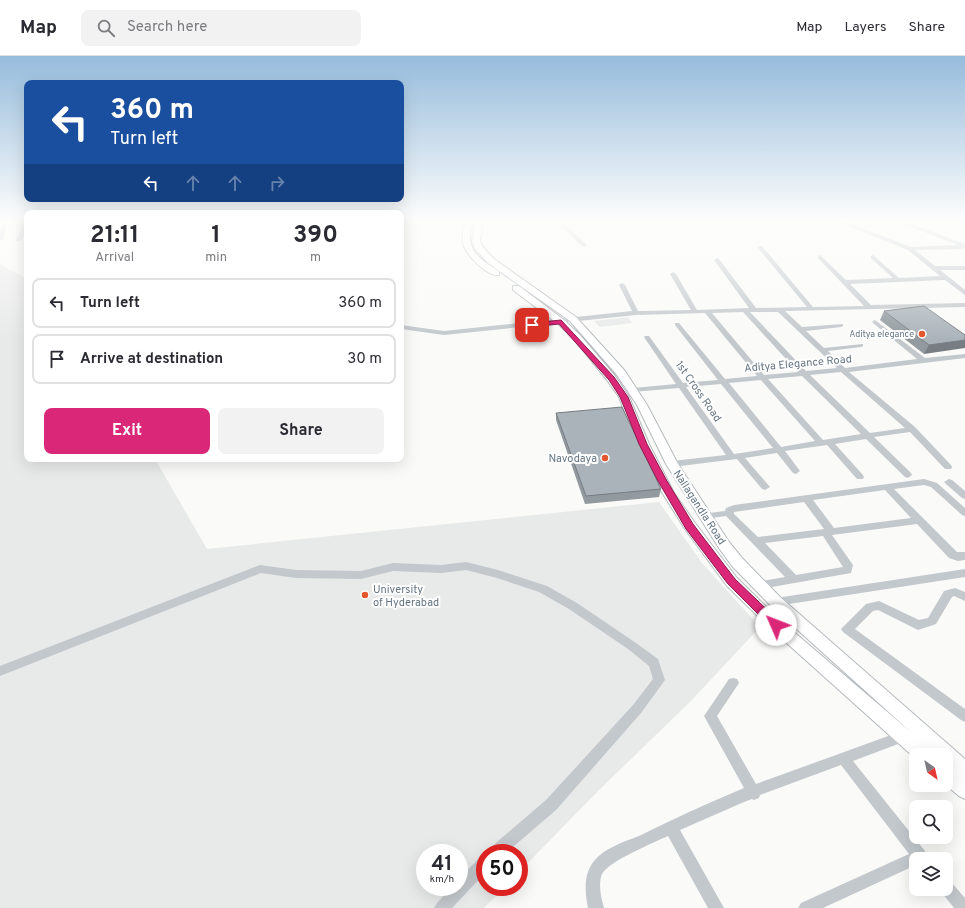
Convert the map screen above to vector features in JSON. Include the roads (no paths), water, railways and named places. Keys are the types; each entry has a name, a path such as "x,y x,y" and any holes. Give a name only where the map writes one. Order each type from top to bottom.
{"main road":[{"name":"Nallagandla Road","path":"479,260 567,320 621,373 633,390 672,464 724,545 776,602 965,770"},
{"name":"Nallagandla Road","path":"567,320 624,397 643,444 669,494 690,526 732,582 776,625 915,748"},
{"path":"953,780 965,790"}],"street":[{"path":"717,260 753,309"},
{"path":"771,260 811,308"},
{"path":"823,260 868,306"},
{"path":"876,260 898,280"},
{"path":"924,260 965,293"},
{"path":"934,268 965,268"},
{"path":"673,274 695,311"},
{"path":"844,282 946,278"},
{"path":"622,284 636,313"},
{"path":"954,305 965,310"},
{"path":"404,327 444,333 636,313 868,306 965,305"},
{"path":"780,309 821,350 912,429 948,466"},
{"path":"744,310 804,374 908,475"},
{"path":"707,311 762,377 860,477"},
{"path":"875,322 924,358"},
{"path":"677,324 796,471"},
{"path":"800,329 841,325"},
{"name":"1st Cross Road","path":"648,337 736,457 765,487"},
{"path":"821,350 861,345"},
{"name":"Aditya Elegance Road","path":"633,390 722,380 843,370 963,353"},
{"path":"893,360 924,358"},
{"path":"672,464 736,457 912,429"},
{"path":"794,579 730,515 729,510 734,508 924,482 932,483 965,513"},
{"path":"949,482 965,496"},
{"path":"887,487 952,555 958,557 965,556"},
{"path":"760,585 847,570 848,565 806,498"},
{"path":"705,516 722,514"},
{"path":"756,541 919,520"},
{"path":"0,671 260,569 296,574 361,575 394,566 440,569 466,566 498,574 542,589 573,606 632,646 654,663 659,680 637,709 551,805 506,844"},
{"path":"776,602 965,573"},
{"path":"965,597 955,592 948,594 932,621 918,625 879,605 870,607 847,629 965,716"},
{"path":"733,683 710,716 754,792"},
{"path":"596,908 592,891 596,874 602,863 670,827 754,792 902,737"},
{"path":"843,758 916,852"},
{"path":"670,827 716,908"},
{"path":"806,908 909,863"},
{"path":"442,908 476,872"},
{"path":"953,895 964,908"}],"place":[{"name":"Aditya elegance","path":"922,334"},
{"name":"Navodaya","path":"605,458"},
{"name":"University of Hyderabad","path":"365,595"}]}
